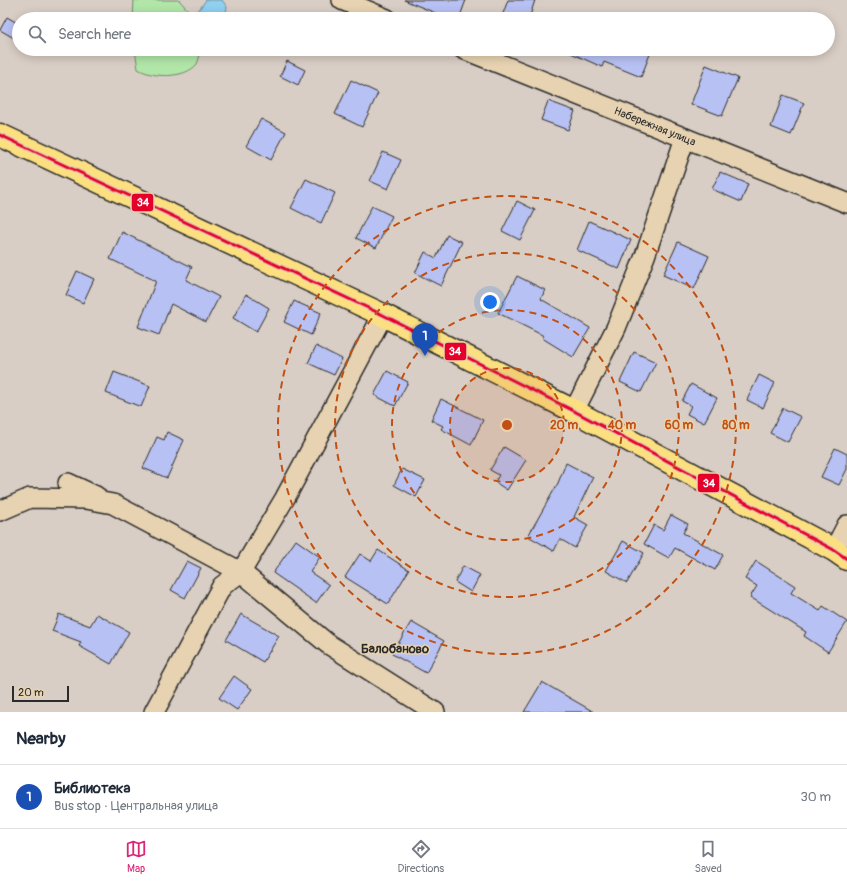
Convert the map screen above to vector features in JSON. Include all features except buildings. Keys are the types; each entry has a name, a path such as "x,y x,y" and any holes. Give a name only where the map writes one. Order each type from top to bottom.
{"main road":[{"path":"0,135 383,316 574,412 840,555"}],"street":[{"path":"342,0 370,12"},
{"name":"Набережная улица","path":"481,56 847,203"},
{"path":"574,412 616,328 645,256 685,138"},
{"path":"154,712 222,586 240,572 285,498 383,316"},
{"path":"68,483 113,504 240,572 328,644 435,712"},
{"path":"0,511 30,498 86,499 113,504"},
{"path":"840,555 847,525"}],"green space":[{"path":"134,0 179,0 190,12 133,12"},
{"path":"136,56 200,56 197,64 192,69 177,75 169,76 152,74 138,69"}],"water":[{"path":"206,0 222,0 227,7 226,12 197,12"}],"transit line":[{"name":"34","path":"0,135 383,315 574,411 834,550 847,559"}],"place":[{"name":"Библиотека","path":"425,356"}],"district":[{"name":"Балобаново","path":"395,649"}]}
